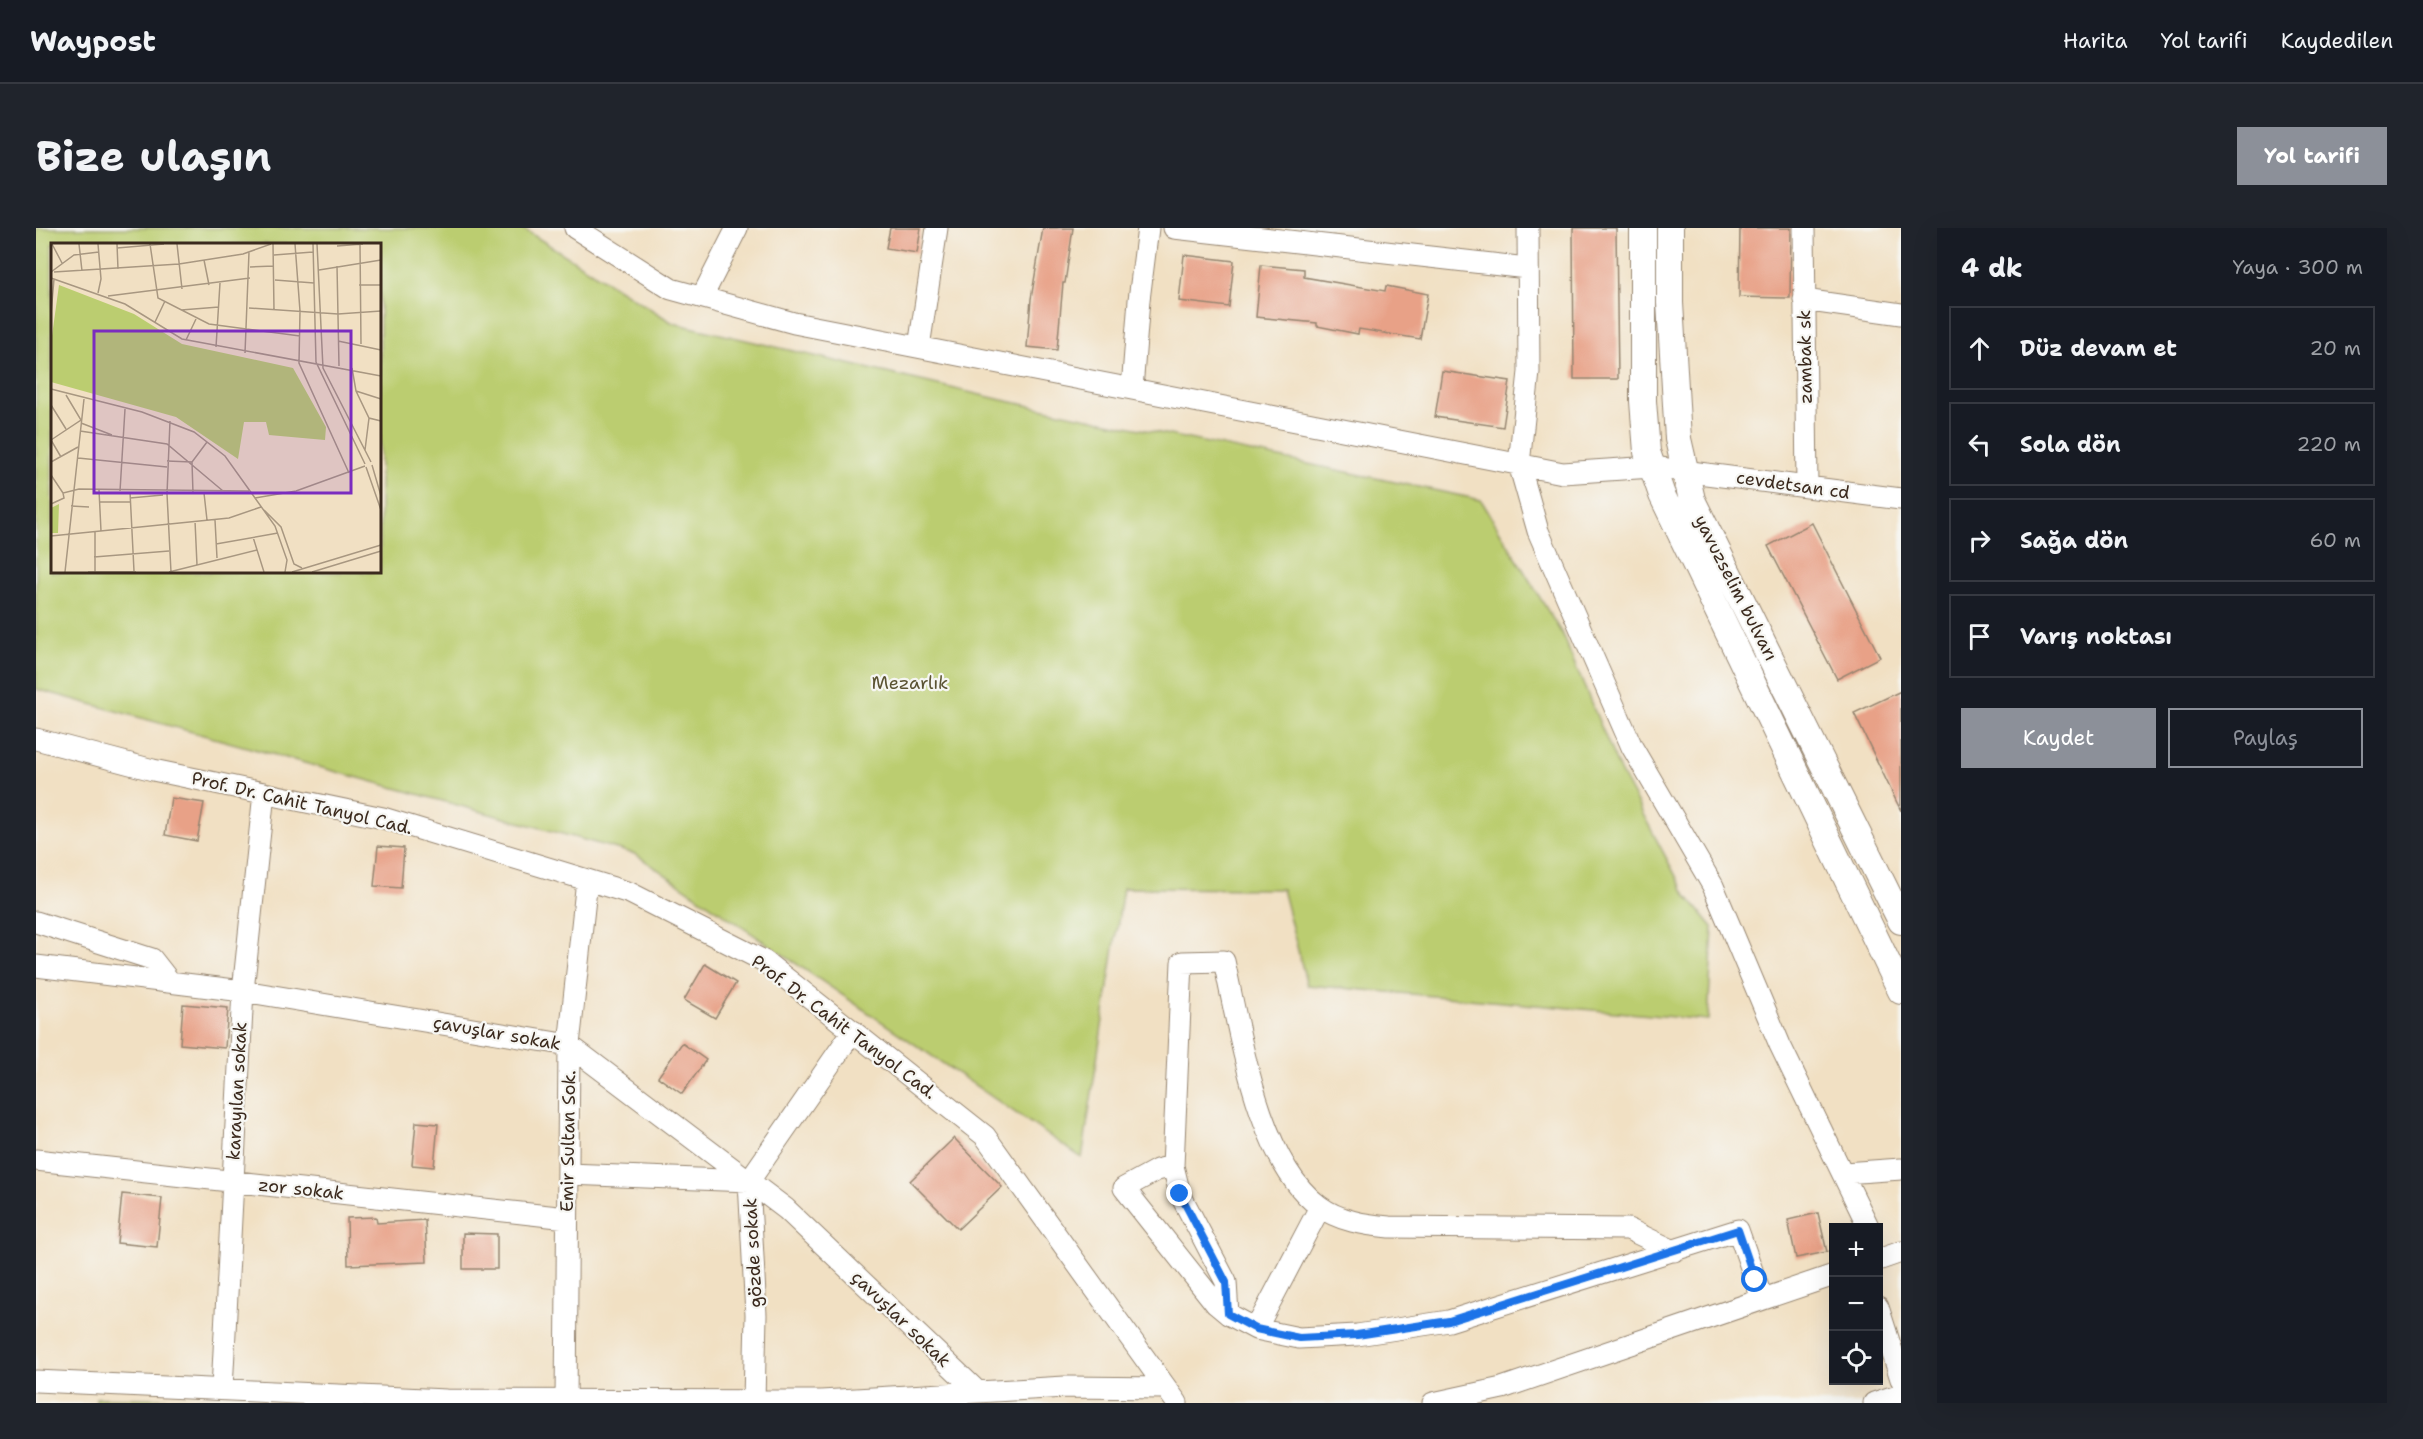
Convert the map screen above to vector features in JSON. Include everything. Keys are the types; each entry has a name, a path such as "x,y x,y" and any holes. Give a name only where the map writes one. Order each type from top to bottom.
{"main road":[{"path":"1643,228 1643,401 1647,452 1662,495 1901,991"},
{"name":"yavuzselim bulvarı","path":"1670,228 1670,303 1678,440 1692,500 1901,921"}],"street":[{"name":"cevdetsan cd","path":"575,228 671,289 794,323 1563,473 1652,466 1901,500"},
{"path":"702,297 737,228"},
{"path":"919,347 937,228"},
{"path":"1132,389 1139,300 1148,228"},
{"path":"1174,228 1527,268"},
{"path":"1528,228 1529,372 1519,464 1538,531 1632,747 1713,886 1780,1045 1867,1223"},
{"name":"zambak sk","path":"1804,228 1807,486"},
{"path":"1804,300 1901,314"},
{"name":"Prof. Dr. Cahit Tanyol Cad.","path":"36,739 153,770 383,818 630,893 764,961 986,1136 1172,1396"},
{"name":"karayılan sokak","path":"222,1389 243,991 264,793"},
{"name":"Emir Sultan Sok.","path":"566,1402 569,1045 587,880"},
{"path":"36,922 152,959 170,982"},
{"path":"1228,1314 1226,1282 1180,1194 1173,1166 1182,962 1224,961 1250,1081 1270,1137 1287,1169 1320,1207 1359,1223 1389,1227 1628,1228 1674,1251"},
{"name":"çavuşlar sokak","path":"36,966 243,991 569,1045 786,1209 978,1392"},
{"name":"gözde sokak","path":"754,1401 756,1315 749,1181 853,1031"},
{"name":"zor sokak","path":"36,1160 567,1218"},
{"path":"1173,1166 1157,1170 1124,1188 1216,1304 1228,1314 1256,1329 1299,1338 1357,1335 1449,1321 1738,1230 1762,1299"},
{"path":"1844,1173 1901,1169"},
{"path":"567,1174 749,1181"},
{"path":"1256,1329 1320,1207"},
{"path":"1433,1403 1502,1388 1829,1276"},
{"path":"1883,1323 1901,1379"},
{"path":"36,1381 77,1393 222,1389 297,1398 566,1402 837,1402 1065,1387 1172,1396"},
{"path":"1874,1403 1901,1394"}],"green space":[{"name":"Mezarlık","path":"36,228 522,228 673,323 1002,400 1481,500 1562,634 1620,771 1686,895 1713,927 1708,1020 1307,985 1282,889 1123,888 1082,1158 635,854 36,689"},
{"path":"96,1398 227,1399 227,1403 96,1403"}],"building":[{"path":"890,228 921,228 917,253 886,248"},
{"path":"1043,228 1073,228 1065,283 1063,283 1057,350 1027,347 1031,299"},
{"path":"1573,228 1616,228 1618,379 1574,379"},
{"path":"1740,228 1791,228 1790,298 1739,297"},
{"path":"1184,255 1234,261 1229,307 1179,301"},
{"path":"1261,265 1304,269 1304,277 1385,291 1386,286 1428,294 1420,339 1359,329 1358,334 1317,326 1317,323 1256,317"},
{"path":"1442,371 1510,381 1503,427 1435,417"},
{"path":"1812,523 1880,657 1837,679 1768,546"},
{"path":"1901,691 1901,811 1854,713"},
{"path":"171,798 204,803 197,841 165,835"},
{"path":"378,846 404,848 401,888 374,886"},
{"path":"705,964 736,983 715,1018 684,1000"},
{"path":"183,1004 228,1008 225,1048 180,1044"},
{"path":"682,1043 706,1060 682,1094 658,1077"},
{"path":"416,1122 438,1124 434,1167 412,1165"},
{"path":"954,1138 1002,1187 958,1229 910,1181"},
{"path":"122,1194 162,1198 157,1247 117,1243"},
{"path":"1818,1213 1827,1252 1796,1258 1788,1220"},
{"path":"376,1217 377,1223 425,1220 427,1262 348,1265 347,1218"},
{"path":"463,1233 497,1234 497,1269 463,1269"}],"route":[{"path":"1180,1194 1226,1282 1228,1314 1270,1334 1299,1338 1357,1335 1449,1321 1738,1230 1755,1280"}]}
